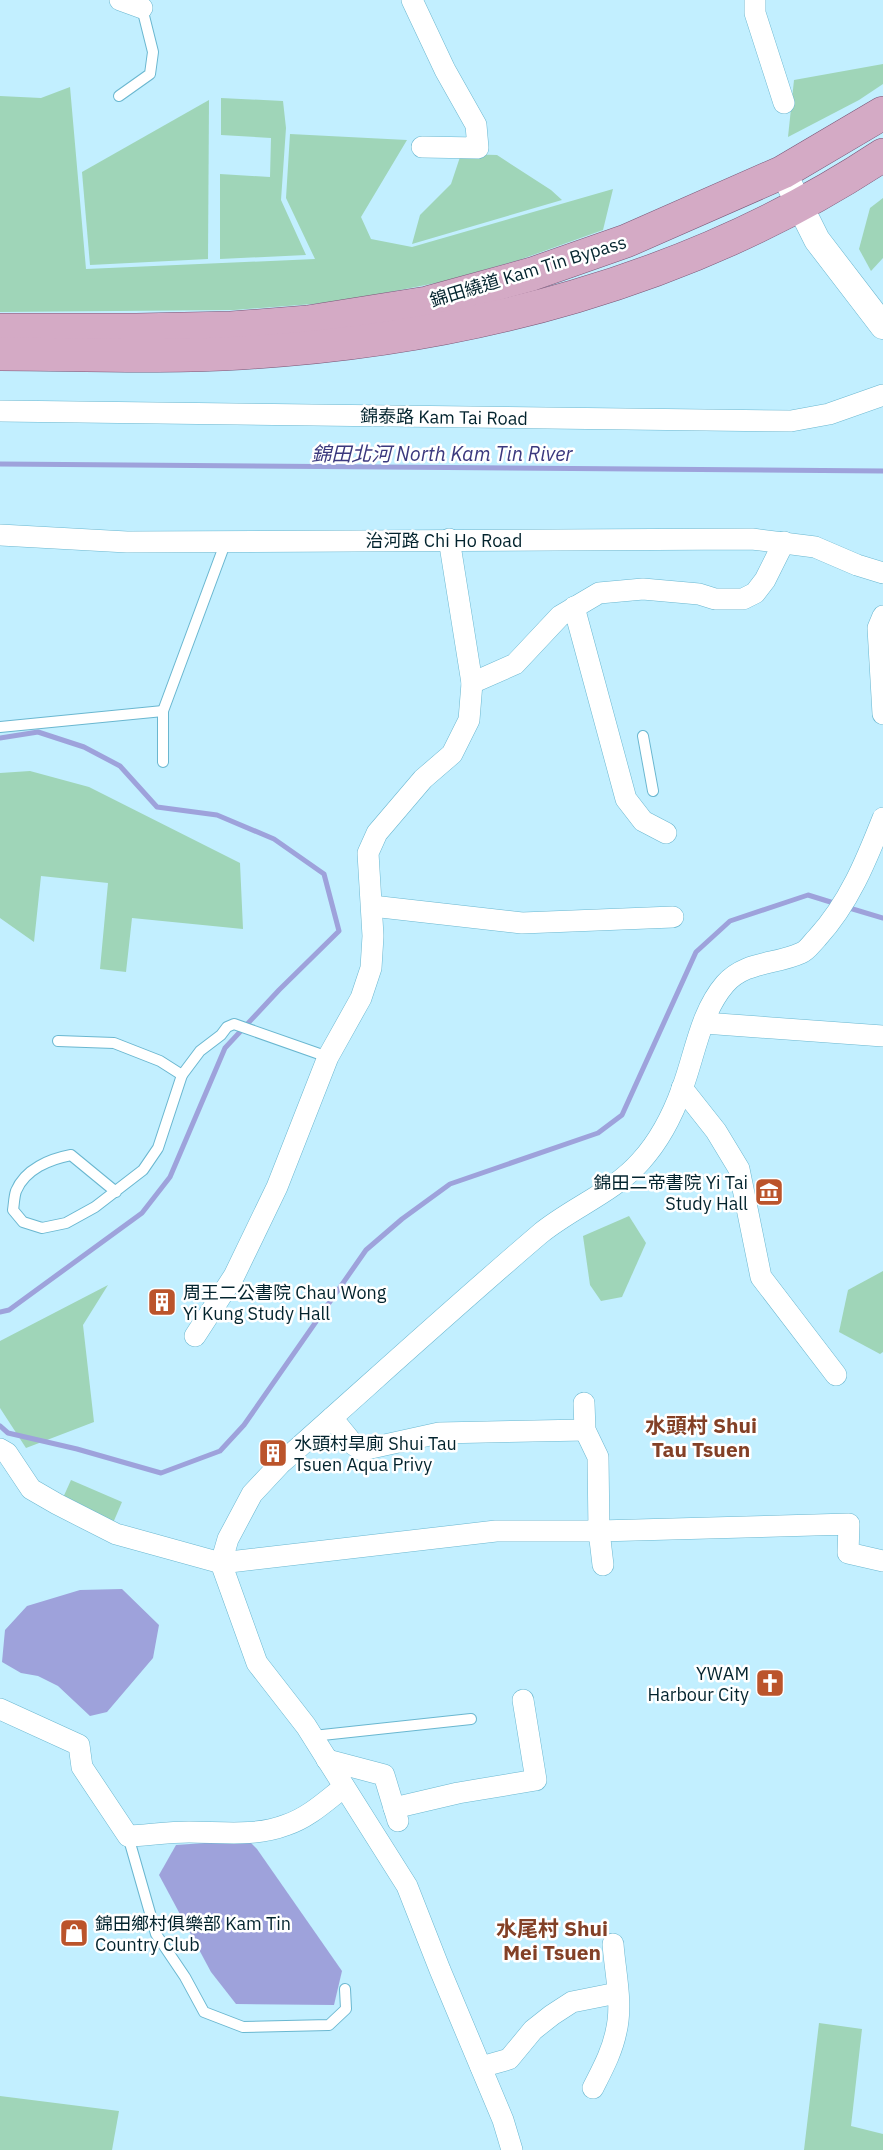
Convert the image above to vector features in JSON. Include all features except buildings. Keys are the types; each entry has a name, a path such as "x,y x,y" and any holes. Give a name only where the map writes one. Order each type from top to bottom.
{"main road":[{"name":"錦田繞道 Kam Tin Bypass","path":"0,330 231,328 308,322 427,303 532,273 626,241 783,172 883,113"},
{"name":"錦田繞道 Kam Tin Bypass","path":"0,354 239,353 322,346 454,327 513,315 643,274 702,251 800,206 883,155"}],"street":[{"path":"120,0 142,8"},
{"path":"412,0 445,70 476,125 478,148 422,147"},
{"path":"755,0 755,14 784,103"},
{"path":"783,172 817,240 883,326"},
{"name":"錦泰路 Kam Tai Road","path":"0,411 791,421 829,414 883,395"},
{"name":"治河路 Chi Ho Road","path":"0,535 127,542 752,539 815,547 857,565 883,573"},
{"path":"195,1336 234,1276 277,1187 328,1058 361,998 371,968 372,906 368,853 376,833 423,779 452,754 469,720 472,683 449,539"},
{"path":"472,683 515,664 560,616 599,593 643,589 699,594 715,599 743,599 755,593 765,580 784,542"},
{"path":"574,607 626,799 643,821 666,833"},
{"path":"883,616 878,628 883,714"},
{"path":"512,2150 503,2120 407,1886 312,1736 257,1663 221,1563 228,1539 252,1494 280,1464 542,1233 634,1169 655,1143 682,1088 714,1001 732,977 751,966 802,953 821,933 860,876 883,818"},
{"path":"372,906 522,924 673,917"},
{"path":"704,1023 883,1036"},
{"path":"682,1088 716,1131 739,1169 761,1277 836,1375"},
{"path":"584,1403 585,1431 598,1457 599,1531 603,1564"},
{"path":"332,1418 354,1446 362,1450 439,1433 585,1431"},
{"path":"0,1449 31,1489 57,1504 116,1534 221,1563 496,1531 599,1531 849,1524 848,1553 883,1561"},
{"path":"327,1760 384,1775 396,1815 458,1793 536,1780 523,1700"},
{"path":"0,1709 79,1745 82,1767 128,1836 270,1830 287,1825 309,1814 345,1787"},
{"path":"593,2088 603,2069 616,2033 619,2016 613,1944"},
{"path":"481,2067 509,2059 533,2030 552,2014 572,2002 617,1993"}],"lane":[{"path":"120,96 150,74 153,52 142,8"},
{"path":"163,762 163,711 226,541"},
{"path":"0,727 163,711"},
{"path":"643,736 653,791"},
{"path":"116,1192 71,1155 44,1163 26,1175 16,1191 13,1210 23,1222 42,1228 66,1223 95,1207 116,1192 143,1170 158,1148 182,1075 200,1051 221,1035 227,1027 234,1024 328,1058"},
{"path":"58,1041 114,1043 160,1060 182,1075"},
{"path":"312,1736 471,1719"},
{"path":"128,1836 156,1934 185,1977 204,2012 243,2026 329,2025 346,2009 345,1989"}],"green space":[{"path":"883,64 883,84 859,100 788,137 794,80"},
{"path":"70,87 86,269 315,259 286,198 290,134 407,140 361,217 371,239 412,247 613,189 603,230 519,260 441,282 339,302 234,310 0,312 0,96 41,98"},
{"path":"221,98 283,101 286,128 281,200 306,255 220,259 220,174 270,177 271,138 221,135"},
{"path":"209,100 208,259 90,265 82,172"},
{"path":"461,154 497,155 551,190 562,200 412,244 420,215 451,184"},
{"path":"883,198 883,258 871,271 859,249 870,208"},
{"path":"30,771 89,787 240,863 243,929 132,918 126,972 100,969 108,883 41,876 34,942 0,918 0,773"},
{"path":"629,1216 646,1243 622,1297 601,1301 590,1285 583,1236"},
{"path":"883,1271 883,1352 880,1354 839,1332 848,1290"},
{"path":"108,1285 83,1325 94,1422 26,1448 0,1408 0,1341"},
{"path":"71,1480 122,1502 113,1523 62,1500"},
{"path":"819,2023 862,2029 851,2126 883,2134 883,2150 804,2150"},
{"path":"0,2096 119,2111 112,2150 0,2150"}],"water":[{"path":"122,1589 159,1625 153,1658 107,1712 90,1716 58,1686 38,1676 21,1673 2,1662 5,1630 27,1606 80,1590"},
{"path":"248,1840 257,1849 342,1971 334,2005 236,2004 211,1972 159,1875 176,1845"}],"waterway":[{"name":"錦田北河 North Kam Tin River","path":"0,464 883,471"},
{"path":"0,738 38,732 84,747 120,766 157,807 217,815 274,839 324,874 339,931 225,1048 170,1177 142,1213 9,1310 0,1312"},
{"path":"0,1426 8,1433 77,1449 161,1473 220,1451 244,1425 366,1250 402,1219 450,1184 598,1133 622,1115 696,952 730,921 808,895 837,904"},
{"path":"846,907 883,918"}],"place":[{"name":"錦田二帝書院 Yi Tai Study Hall","path":"769,1192"},
{"name":"周王二公書院 Chau Wong Yi Kung Study Hall","path":"162,1302"},
{"name":"水頭村旱廁 Shui Tau Tsuen Aqua Privy","path":"273,1453"},
{"name":"YWAM Harbour City","path":"770,1683"},
{"name":"錦田鄉村俱樂部 Kam Tin Country Club","path":"74,1933"}],"district":[{"name":"水頭村 Shui Tau Tsuen","path":"701,1437"},
{"name":"水尾村 Shui Mei Tsuen","path":"552,1940"}]}
